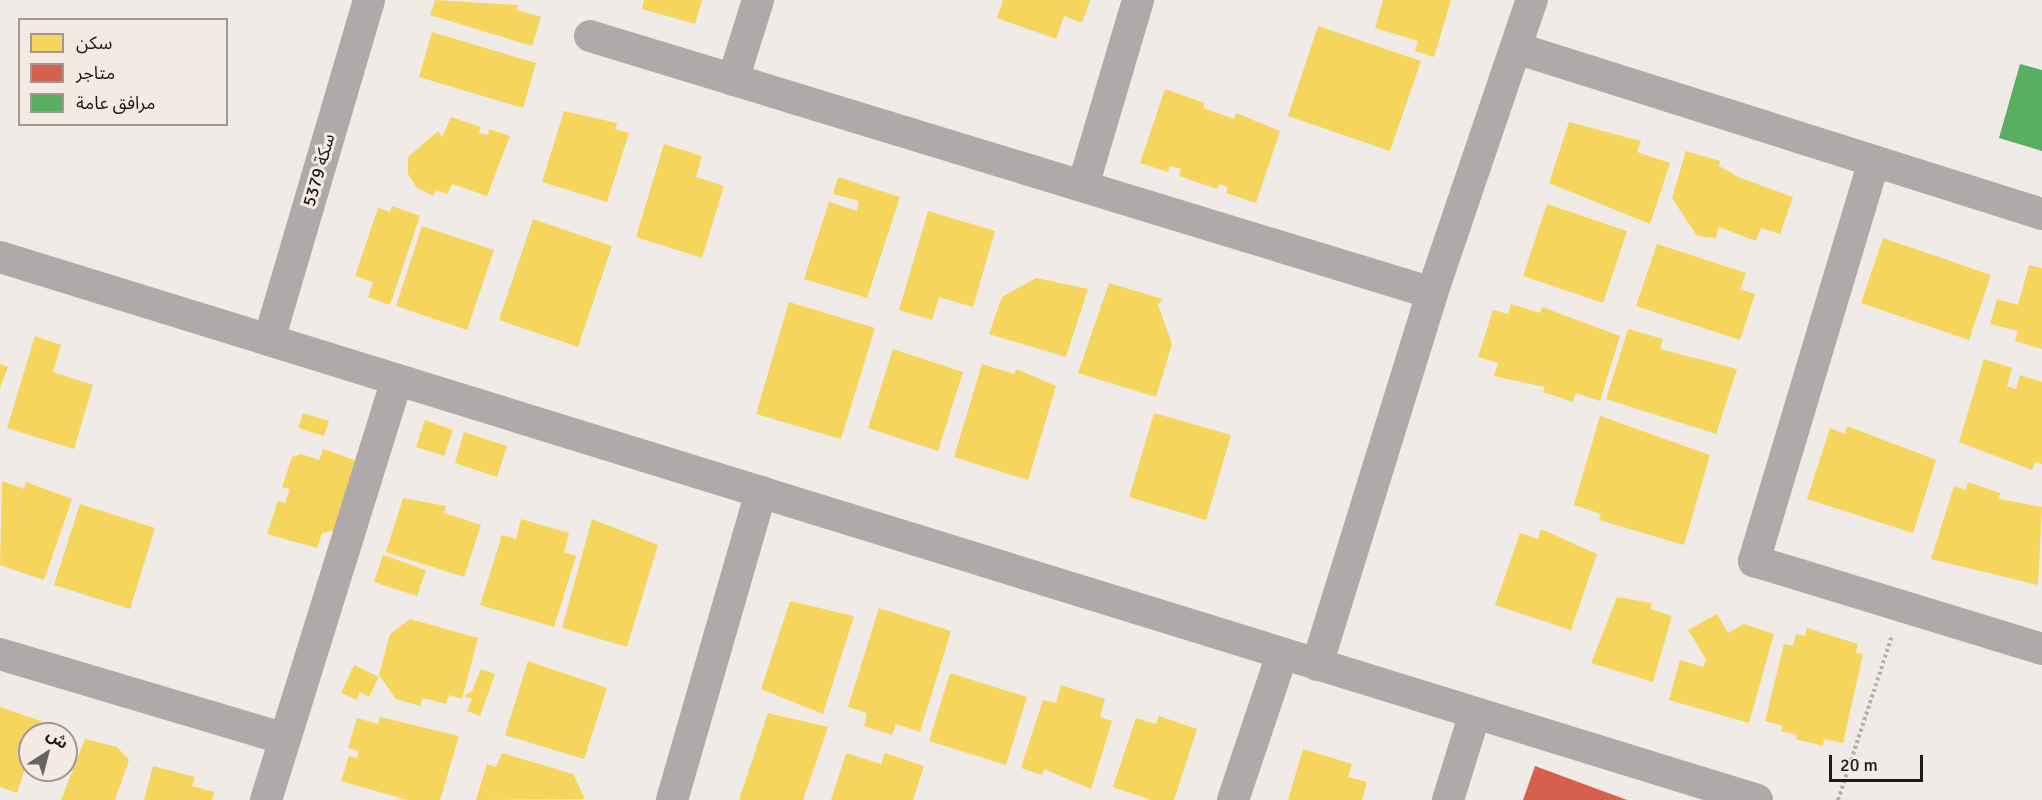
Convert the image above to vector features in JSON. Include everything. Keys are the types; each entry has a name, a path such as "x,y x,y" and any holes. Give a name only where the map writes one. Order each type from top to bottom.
{"street":[{"name":"سكة 5379","path":"269,340 369,0"},
{"path":"733,80 758,0"},
{"path":"1083,186 1138,0"},
{"path":"1317,665 1432,292 1519,49 1532,0"},
{"path":"590,36 1432,292"},
{"path":"1519,49 2042,214"},
{"path":"1874,161 1754,561 1900,609 2042,649"},
{"path":"0,257 1757,800"},
{"path":"266,800 397,380"},
{"path":"672,800 761,492"},
{"path":"0,654 285,739"},
{"path":"1233,800 1282,654"},
{"path":"1448,800 1475,713"}],"path":[{"path":"1838,800 1900,609"}],"building: سكن":[{"path":"435,0 518,5 517,10 541,17 532,46 430,15"},
{"path":"644,0 702,0 695,24 642,9"},
{"path":"1003,0 1090,0 1082,23 1064,16 1056,39 997,18"},
{"path":"1383,0 1451,0 1434,57 1415,51 1418,41 1375,28"},
{"path":"1318,26 1421,61 1390,151 1288,116"},
{"path":"432,32 536,63 523,108 419,77"},
{"path":"1165,89 1204,103 1203,108 1234,119 1236,113 1280,131 1256,203 1226,193 1228,187 1219,184 1217,189 1179,176 1181,169 1170,166 1168,172 1140,163"},
{"path":"564,111 617,123 615,129 629,133 607,202 542,182"},
{"path":"451,117 481,127 479,133 488,135 489,129 510,136 487,196 452,184 447,194 436,190 433,196 416,187 408,174 408,157 438,131 442,137"},
{"path":"1569,122 1641,141 1637,152 1670,163 1650,224 1549,183"},
{"path":"664,144 702,156 696,177 724,186 702,258 636,237"},
{"path":"1686,151 1720,161 1719,166 1738,177 1793,197 1780,234 1761,228 1756,241 1719,227 1716,238 1697,236 1672,198"},
{"path":"838,177 900,197 867,298 804,279 829,202 857,211 859,201 833,194"},
{"path":"1547,204 1627,231 1603,303 1523,276"},
{"path":"392,206 420,216 390,305 368,297 373,282 355,276 378,208 390,212"},
{"path":"928,211 995,231 973,307 939,297 932,320 899,310"},
{"path":"533,219 612,246 578,347 499,320"},
{"path":"422,226 494,250 467,330 396,306"},
{"path":"1883,238 1991,275 1969,340 1861,303"},
{"path":"1657,244 1746,273 1740,289 1755,294 1740,340 1636,306"},
{"path":"2029,265 2042,268 2042,349 2015,341 2018,331 1990,324 1997,299 2018,305"},
{"path":"1036,278 1088,289 1066,357 989,334 1002,297"},
{"path":"1109,283 1163,299 1158,305 1172,344 1156,397 1078,373"},
{"path":"789,302 875,328 841,439 756,414"},
{"path":"1511,304 1540,313 1542,307 1620,336 1600,401 1576,393 1573,402 1543,392 1545,387 1494,376 1498,363 1478,357 1493,310 1508,314"},
{"path":"1628,329 1663,339 1660,349 1737,369 1716,434 1606,399"},
{"path":"35,336 61,345 53,372 93,385 74,449 7,428"},
{"path":"893,349 963,372 938,451 868,428"},
{"path":"1984,359 2012,368 2007,386 2016,389 2020,375 2042,382 2042,464 2035,462 2032,470 1959,442"},
{"path":"0,364 8,367 0,388"},
{"path":"982,364 1014,374 1016,369 1056,386 1028,480 954,457"},
{"path":"303,413 329,421 324,436 298,428"},
{"path":"1154,413 1231,435 1206,520 1129,497"},
{"path":"1600,416 1710,455 1684,545 1599,520 1601,514 1574,505"},
{"path":"425,420 453,430 444,456 416,447"},
{"path":"1847,426 1936,460 1913,533 1807,499 1830,428 1845,434"},
{"path":"464,432 507,446 497,477 455,463"},
{"path":"323,449 363,463 335,530 322,533 317,548 267,534 278,501 285,503 290,489 282,487 292,457 301,454 319,460"},
{"path":"2,481 24,489 26,482 72,499 44,580 0,565"},
{"path":"1968,482 2000,493 1999,499 2042,507 2038,585 1931,559 1954,486 1966,490"},
{"path":"403,498 446,506 444,513 481,525 464,577 386,552"},
{"path":"80,504 155,528 130,609 54,585"},
{"path":"521,519 569,533 564,552 576,556 554,627 480,605 502,535 516,539"},
{"path":"592,519 658,545 627,647 562,628"},
{"path":"1541,529 1597,554 1571,630 1495,605 1520,533 1538,539"},
{"path":"383,555 426,570 417,596 374,582"},
{"path":"1617,597 1652,603 1650,609 1672,616 1653,682 1591,663"},
{"path":"790,601 854,616 823,714 761,689"},
{"path":"879,608 951,631 920,732 896,724 892,735 864,726 867,713 848,707"},
{"path":"1717,614 1728,633 1744,624 1774,634 1749,723 1669,700 1680,660 1703,667 1706,659 1688,630"},
{"path":"410,619 478,638 462,699 449,695 446,704 423,698 420,706 396,699 379,675 390,634"},
{"path":"1807,628 1858,644 1856,653 1863,654 1843,743 1824,739 1823,746 1796,739 1797,735 1781,731 1783,726 1765,721 1784,644 1793,646 1796,634 1805,636"},
{"path":"528,661 607,688 584,759 505,735"},
{"path":"354,665 379,677 369,697 360,692 357,700 341,693"},
{"path":"481,669 495,674 480,716 467,711 472,699 464,696 472,691"},
{"path":"950,673 1027,697 1006,765 929,741"},
{"path":"1061,685 1105,699 1100,717 1112,721 1091,789 1044,769 1042,775 1021,768 1043,700 1056,703"},
{"path":"0,707 41,721 18,722 18,782 21,782 17,793 0,787"},
{"path":"768,713 828,727 803,800 739,800"},
{"path":"1159,716 1197,729 1174,800 1151,800 1113,787 1136,718 1156,724"},
{"path":"380,717 459,736 440,800 407,800 341,781 349,756 357,758 359,751 348,748 357,718 378,724"},
{"path":"85,739 117,747 129,760 115,800 61,800 68,782 78,782 78,757"},
{"path":"1303,749 1352,764 1348,777 1367,782 1362,800 1288,800"},
{"path":"502,753 573,774 585,799 476,800 487,764 496,767"},
{"path":"846,753 881,764 885,753 924,766 913,800 831,800"},
{"path":"153,766 195,777 192,786 214,792 212,800 144,800"}],"building: متاجر":[{"path":"1535,766 1627,800 1523,800"}],"building: مرافق عامة":[{"path":"2020,64 2042,70 2042,151 1999,138"}]}
